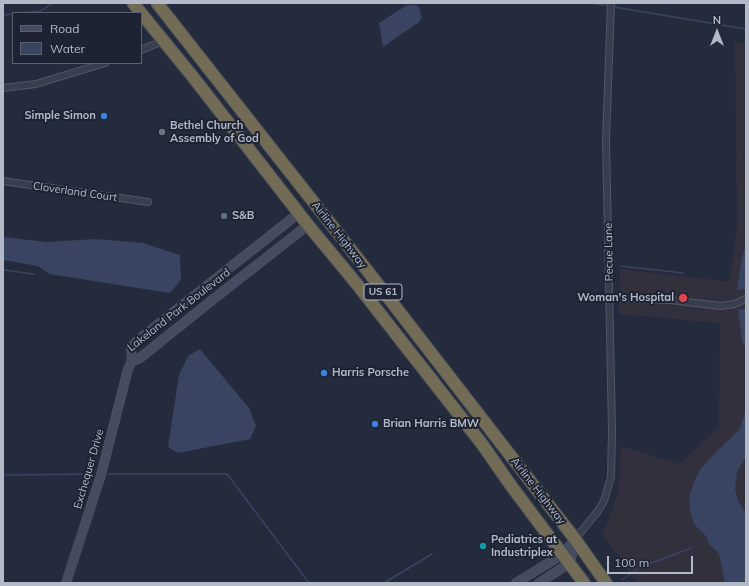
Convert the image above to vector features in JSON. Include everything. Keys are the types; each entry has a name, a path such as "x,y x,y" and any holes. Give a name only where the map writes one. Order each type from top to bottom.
{"highway":[{"name":"Airline Highway","path":"133,3 140,12"},
{"name":"Airline Highway","path":"157,3 370,274 575,539 606,583"},
{"name":"Airline Highway","path":"142,14 482,444 512,487 567,558 584,583"},
{"path":"163,41 178,30"},
{"path":"299,213 314,203"},
{"path":"308,225 323,214"},
{"path":"356,284 370,274"}],"street":[{"name":"Pecue Lane","path":"575,539 598,511 606,494 611,477 612,431 606,140 611,3"},
{"path":"142,50 163,41"},
{"path":"3,88 36,84 102,64"},
{"name":"Cloverland Court","path":"3,181 148,202"},
{"name":"Lakeland Park Boulevard","path":"299,213 131,348 132,362 140,358 308,225"},
{"path":"268,238 277,250"},
{"path":"243,257 251,269"},
{"path":"202,290 211,301"},
{"path":"610,298 670,300 721,306 734,304 746,299"},
{"path":"146,335 155,346"},
{"name":"Exchequer Drive","path":"66,583 101,475 128,369 132,362"},
{"path":"539,583 567,558 575,539"},
{"path":"516,583 567,558"}],"shaded area":[{"name":"Woman's Hospital","path":"735,42 746,44 746,583 637,583 602,534 613,509 619,490 621,446 679,464 719,427 720,323 619,314 620,269 730,282 737,226"}],"water":[{"path":"407,5 415,5 419,7 422,17 419,22 383,47 379,23"},
{"path":"3,237 47,242 96,239 143,243 180,255 181,280 170,293 49,274 38,266 3,260"},
{"path":"746,245 746,289 737,290 742,258"},
{"path":"746,309 746,347 742,341 738,310"},
{"path":"200,349 249,408 256,426 250,439 178,453 168,447 179,375 188,356"},
{"path":"746,411 746,456 737,472 735,489 738,501 746,513 746,583 725,583 719,554 709,544 706,536 694,524 690,511 689,498 700,470 739,430"}],"waterway":[{"path":"30,12 41,11 53,3"},
{"path":"590,3 610,6"},
{"path":"614,7 746,29"},
{"path":"3,15 12,14"},
{"path":"621,266 683,273"},
{"path":"3,270 34,274"},
{"path":"3,475 93,474"},
{"path":"108,474 227,474 309,583"},
{"path":"622,580 639,568 691,548"},
{"path":"384,583 432,554"}],"place":[{"name":"Simple Simon","path":"104,116"},
{"name":"Bethel Church Assembly of God","path":"162,132"},
{"name":"S&B","path":"224,216"},
{"name":"Woman's Hospital","path":"683,298"},
{"name":"Harris Porsche","path":"324,373"},
{"name":"Brian Harris BMW","path":"375,424"},
{"name":"Pediatrics at Industriplex","path":"483,546"}]}
